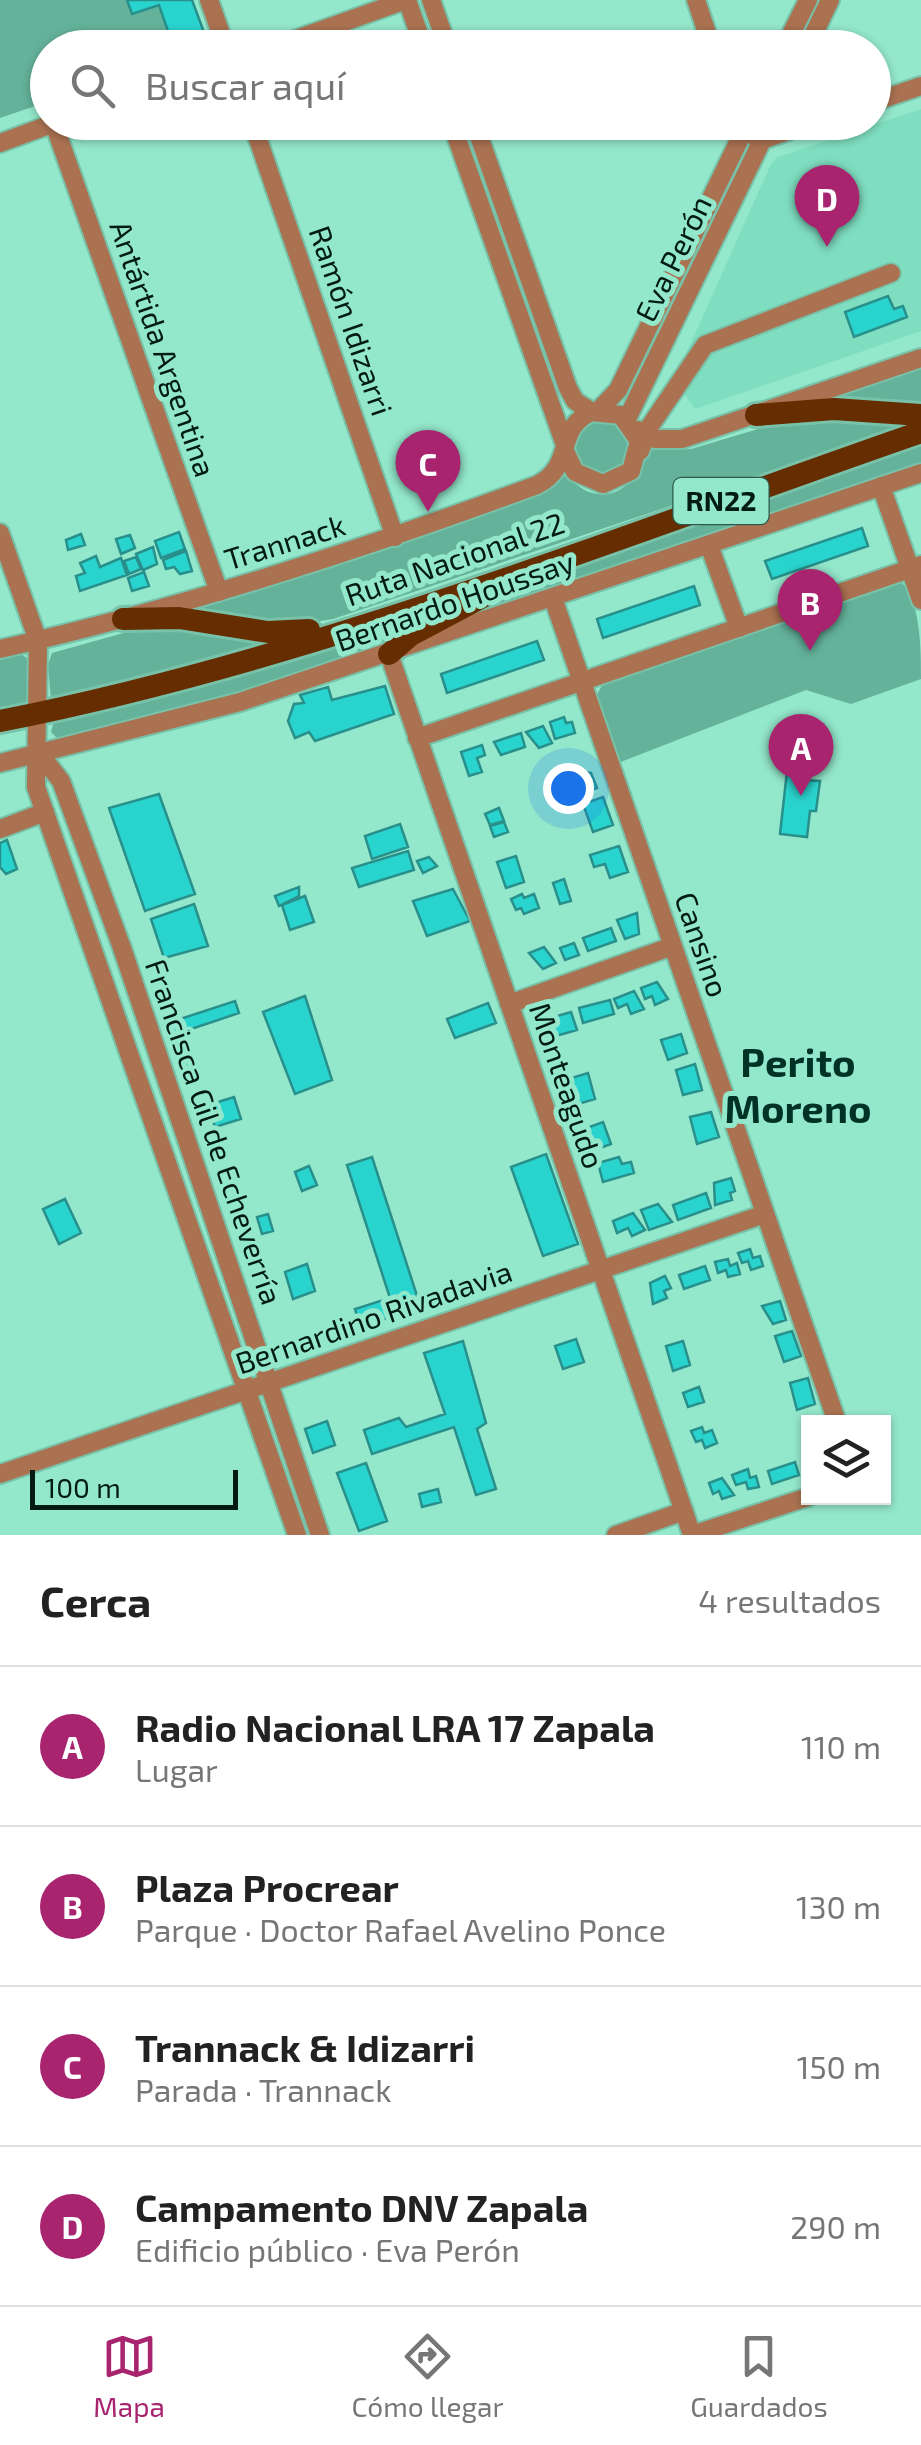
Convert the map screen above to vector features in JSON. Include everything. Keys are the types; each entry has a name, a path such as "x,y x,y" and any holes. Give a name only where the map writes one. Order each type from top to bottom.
{"main road":[{"path":"756,415 850,410 921,415"},
{"name":"Ruta Nacional 22","path":"0,721 200,673 391,614 921,432"},
{"path":"388,654 411,635 488,595 521,570"},
{"path":"124,619 193,619 287,632 391,614"}],"street":[{"path":"210,0 220,30"},
{"path":"322,30 406,0 417,30"},
{"path":"431,0 442,30"},
{"path":"696,0 706,30"},
{"path":"793,30 808,0"},
{"path":"816,30 830,0"},
{"path":"891,96 921,86"},
{"path":"0,142 30,132"},
{"name":"Antártida Argentina","path":"62,140 219,592"},
{"name":"Ramón Idizarri","path":"258,140 396,537"},
{"path":"457,140 575,472 603,484 623,478 636,433 705,345 891,273"},
{"path":"480,140 568,388 575,401 636,433 682,439 921,358"},
{"name":"Eva Perón","path":"596,411 618,390 736,140"},
{"name":"Eva Perón","path":"636,433 762,140"},
{"name":"Trannack","path":"0,649 219,592 396,537 537,485 556,472 571,428 596,411"},
{"name":"Bernardo Houssay","path":"0,763 240,702 921,473"},
{"path":"882,486 916,567 921,600"},
{"name":"Francisca Gil de Echeverría","path":"0,533 38,641 40,754 35,781 296,1535"},
{"path":"709,545 738,628"},
{"path":"417,738 916,567"},
{"name":"Cansino","path":"553,598 835,1415"},
{"name":"Monteagudo","path":"388,654 692,1535"},
{"name":"Francisca Gil de Echeverría","path":"40,754 61,781 122,948 320,1535"},
{"path":"0,829 45,812"},
{"path":"509,1004 673,946"},
{"path":"98,956 122,948"},
{"name":"Bernardino Rivadavia","path":"0,1474 765,1214"},
{"path":"692,1535 801,1499"},
{"path":"616,1535 684,1511"}],"shaded area":[{"path":"0,0 192,0 203,30 30,30 30,108 0,118"},
{"path":"921,109 921,331 695,409 680,388 678,372 771,164 778,157 829,140 891,140 891,119"},
{"path":"921,366 921,407 807,405"},
{"path":"802,416 921,422 333,619 295,625 179,612 349,561 534,496 561,475 589,492 611,493 628,484 650,450 691,449"},
{"path":"603,420 622,428 630,447 622,466 603,474 584,466 576,447 584,428"},
{"path":"921,446 921,467 453,625 540,577"},
{"path":"901,582 916,614 921,679 851,704 806,690 618,763 596,696 603,684"},
{"path":"469,598 365,652 210,704 60,741 51,732 54,721 63,717"},
{"path":"152,625 288,638 213,661 51,700 48,665 52,653"},
{"path":"20,653 29,660 30,703 0,714 0,654"}],"building":[{"path":"127,0 192,0 203,30 168,30 159,5 132,14"},
{"path":"888,296 894,309 903,306 907,317 854,337 845,312"},
{"path":"862,528 868,546 772,579 765,561"},
{"path":"179,532 185,549 161,558 155,541"},
{"path":"81,534 85,545 68,550 66,540"},
{"path":"130,535 135,548 121,554 116,539"},
{"path":"153,547 157,564 143,570 136,554"},
{"path":"186,551 192,571 180,574 174,567 166,569 163,560"},
{"path":"96,556 100,567 121,558 127,575 80,591 76,576 85,573 80,563"},
{"path":"136,557 141,569 129,574 124,561"},
{"path":"144,572 149,586 132,591 128,578"},
{"path":"694,586 700,605 603,638 597,619"},
{"path":"537,641 544,660 447,693 441,674"},
{"path":"385,686 394,714 315,741 309,732 295,738 288,721 294,704 304,703 300,695 328,687 332,700"},
{"path":"564,717 566,723 572,722 575,733 555,739 550,722"},
{"path":"543,726 552,743 539,748 526,732"},
{"path":"521,733 525,747 501,755 494,742"},
{"path":"482,745 485,755 477,758 482,772 469,776 461,752"},
{"path":"789,753 805,755 802,780 820,781 807,837 780,834"},
{"path":"591,773 597,788 583,793 581,787 576,789 571,776"},
{"path":"159,794 195,894 145,911 109,808"},
{"path":"603,797 613,825 593,832 583,804"},
{"path":"499,808 504,821 490,825 485,814"},
{"path":"504,822 508,832 494,837 490,826"},
{"path":"400,824 408,847 372,859 365,836"},
{"path":"7,840 17,869 6,874 0,867 0,843"},
{"path":"619,846 628,872 610,878 605,864 594,867 590,855"},
{"path":"408,851 414,870 359,887 352,868"},
{"path":"516,856 524,882 506,888 497,862"},
{"path":"429,857 437,866 423,873 417,861"},
{"path":"564,879 571,901 560,904 553,883"},
{"path":"299,887 299,896 279,906 275,896"},
{"path":"453,889 470,921 427,936 413,901"},
{"path":"522,894 524,898 534,894 539,908 524,914 521,908 516,910 511,899"},
{"path":"305,896 314,922 290,930 282,905"},
{"path":"194,904 208,946 164,958 151,919"},
{"path":"637,913 639,934 625,939 617,920"},
{"path":"611,928 616,941 588,951 583,938"},
{"path":"574,943 579,955 565,960 560,948"},
{"path":"544,947 556,963 543,969 529,953"},
{"path":"657,982 668,999 655,1005 652,996 645,999 641,988"},
{"path":"634,991 644,1009 631,1014 627,1004 618,1008 614,999"},
{"path":"305,996 332,1080 295,1094 263,1012"},
{"path":"610,1000 614,1014 583,1023 579,1008"},
{"path":"235,1001 239,1013 185,1031 199,1071 183,1076 165,1024"},
{"path":"488,1003 496,1023 455,1038 447,1019"},
{"path":"571,1012 577,1030 556,1036 550,1018"},
{"path":"681,1034 687,1053 668,1060 661,1040"},
{"path":"695,1064 702,1090 683,1095 676,1070"},
{"path":"588,1073 595,1099 575,1105 568,1079"},
{"path":"234,1097 241,1119 215,1127 208,1105"},
{"path":"711,1112 719,1137 697,1144 690,1117"},
{"path":"603,1122 611,1144 592,1151 584,1129"},
{"path":"546,1154 578,1244 543,1256 511,1167"},
{"path":"372,1157 421,1308 360,1327 355,1309 390,1298 347,1165"},
{"path":"619,1157 622,1164 631,1162 634,1173 603,1182 598,1163"},
{"path":"309,1166 317,1185 302,1191 295,1172"},
{"path":"731,1178 735,1191 730,1193 732,1200 715,1205 714,1183"},
{"path":"706,1193 711,1208 678,1220 673,1205"},
{"path":"65,1199 81,1233 59,1244 43,1209"},
{"path":"658,1204 672,1222 649,1230 641,1210"},
{"path":"633,1213 645,1230 632,1236 628,1228 617,1233 613,1221"},
{"path":"268,1214 273,1231 262,1234 257,1217"},
{"path":"750,1249 753,1258 760,1256 763,1266 751,1270 748,1261 742,1263 738,1253"},
{"path":"728,1259 730,1266 737,1263 740,1274 728,1277 726,1270 718,1273 715,1262"},
{"path":"307,1264 315,1291 293,1299 285,1272"},
{"path":"705,1266 710,1280 684,1289 679,1275"},
{"path":"665,1276 671,1288 664,1291 667,1298 653,1304 650,1283"},
{"path":"780,1301 786,1320 773,1324 762,1306"},
{"path":"792,1331 801,1356 784,1362 775,1336"},
{"path":"576,1339 584,1362 563,1369 555,1346"},
{"path":"463,1341 486,1423 477,1429 496,1489 476,1495 454,1427 372,1454 364,1430 399,1418 406,1427 445,1414 424,1353"},
{"path":"683,1341 690,1365 673,1371 666,1346"},
{"path":"808,1378 815,1404 797,1410 790,1383"},
{"path":"699,1387 704,1402 688,1407 683,1393"},
{"path":"327,1421 335,1445 313,1453 305,1429"},
{"path":"702,1427 704,1433 712,1430 717,1443 705,1448 702,1440 696,1442 691,1431"},
{"path":"795,1462 799,1475 772,1484 768,1471"},
{"path":"366,1463 387,1521 359,1531 337,1473"},
{"path":"748,1469 750,1478 756,1476 759,1487 748,1489 746,1482 736,1485 732,1475"},
{"path":"722,1478 734,1495 722,1499 719,1491 713,1494 709,1483"},
{"path":"438,1489 441,1502 422,1507 419,1494"}],"place":[{"name":"Campamento DNV Zapala","path":"827,247"},
{"name":"Trannack & Idizarri","path":"428,512"},
{"name":"Plaza Procrear","path":"810,651"},
{"name":"Radio Nacional LRA 17 Zapala","path":"801,796"}],"district":[{"name":"Perito Moreno","path":"798,1086"}]}
